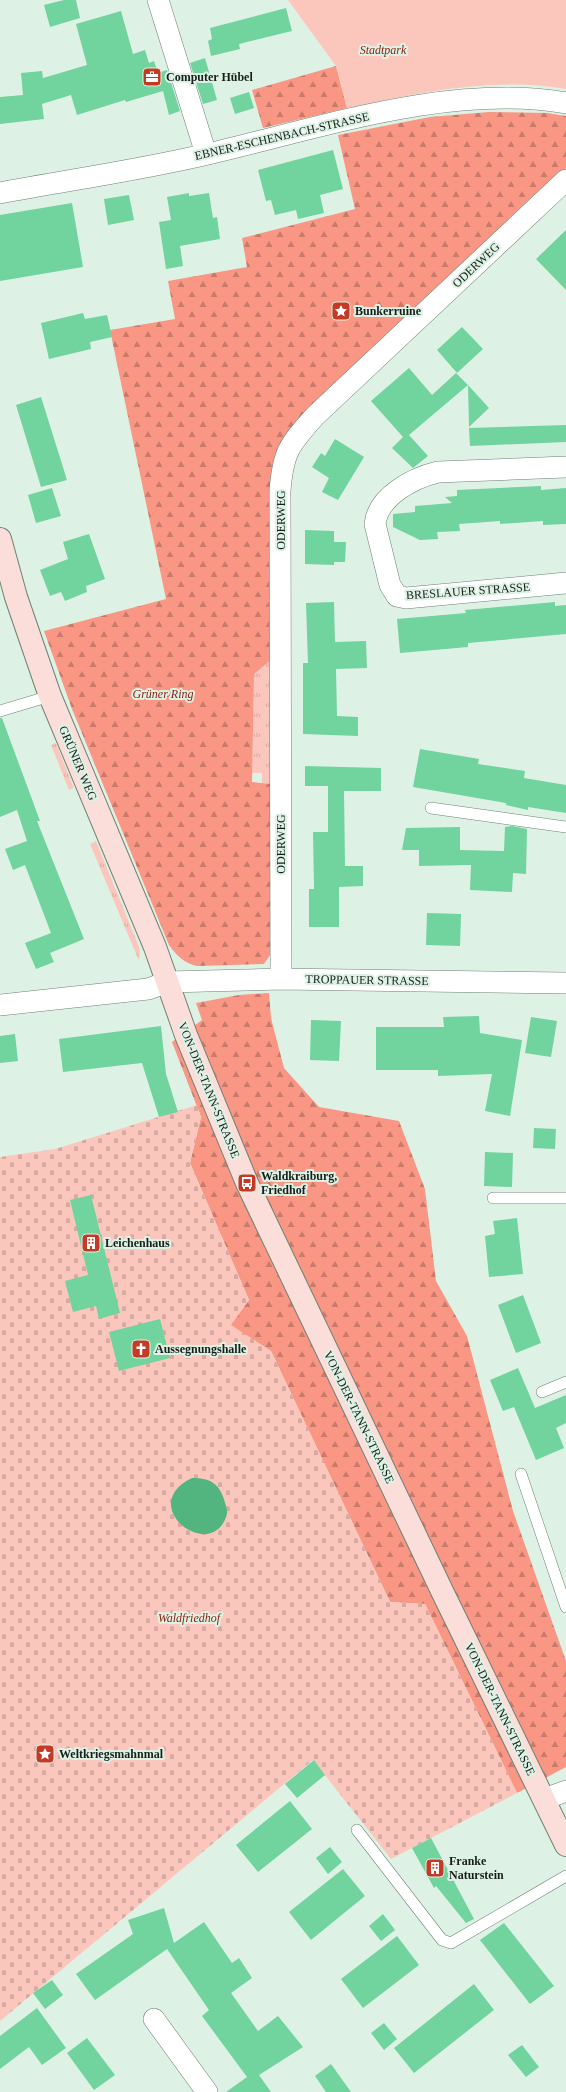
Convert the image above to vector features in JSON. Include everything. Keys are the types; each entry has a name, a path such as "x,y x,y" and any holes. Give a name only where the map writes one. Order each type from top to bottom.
{"street":[{"path":"158,0 206,154"},
{"name":"EBNER-ESCHENBACH-STRASSE","path":"0,193 206,154 342,121 431,103 488,99 549,100 566,103"},
{"name":"ODERWEG","path":"281,979 280,492 284,460 289,448 315,416 566,180"},
{"name":"BRESLAUER STRASSE","path":"566,467 438,472 424,475 411,482 385,501 376,514 375,524 390,585 397,596 406,598 566,583"},
{"name":"GRÜNER WEG","path":"0,539 16,597 50,696 168,982"},
{"name":"TROPPAUER STRASSE","path":"0,1005 148,989 168,982 281,979 566,984"},
{"name":"VON-DER-TANN-STRASSE","path":"168,982 186,1035 247,1183 442,1591 566,1845"},
{"path":"544,1798 566,1791"},
{"path":"154,2019 207,2092"}],"lane":[{"path":"0,711 50,696"},
{"path":"431,808 566,827"},
{"path":"493,1198 566,1198"},
{"path":"542,1392 566,1382"},
{"path":"521,1474 566,1607"},
{"path":"357,1830 442,1940 452,1943 566,1876"}],"green space":[{"name":"Stadtpark","path":"288,0 566,0 566,89 539,85 483,85 428,92 347,108 336,66"},
{"path":"336,66 347,108 263,128 252,90"},
{"name":"Grüner Ring","path":"489,112 547,113 566,116 566,168 327,393 292,428 280,444 273,464 271,660 254,674 252,782 271,784 272,952 264,964 192,965 181,958 169,945 72,709 44,631 166,599 110,330 175,319 168,281 247,267 242,238 355,209 338,135 430,117"},
{"path":"271,660 271,784 262,783 262,773 252,773 254,674"},
{"path":"56,743 74,788 69,790 51,745"},
{"path":"96,841 140,949 139,961 90,844"},
{"path":"269,993 271,1018 284,1068 319,1107 399,1121 425,1189 436,1281 467,1336 513,1511 566,1661 566,1767 517,1793 425,1604 390,1602 271,1351 230,1325 249,1300 190,1163 201,1117 172,1042 202,1020 196,1003 239,995"},
{"name":"Waldfriedhof","path":"197,1105 201,1117 190,1163 249,1300 231,1325 271,1351 390,1602 425,1604 517,1793 391,1859 313,1760 0,2021 0,1157 55,1149"}],"shaded area":[{"path":"192,1478 208,1480 216,1485 222,1493 226,1506 227,1514 219,1528 207,1534 194,1532 182,1526 174,1515 171,1503 176,1490"}],"building":[{"path":"64,0 76,0 80,18 50,27 44,5"},
{"path":"286,8 292,31 239,44 240,49 211,56 208,41 212,39 210,28"},
{"path":"121,11 133,54 145,50 149,63 154,61 158,73 167,70 180,111 169,115 163,91 126,102 125,100 77,115 71,95 42,104 44,119 0,124 0,97 23,95 21,73 42,71 43,78 87,65 76,24"},
{"path":"205,58 217,100 203,104 190,63"},
{"path":"249,92 254,108 235,114 230,98"},
{"path":"333,150 343,189 320,195 324,213 298,219 296,210 275,215 271,200 266,201 258,170"},
{"path":"189,193 189,196 209,193 213,218 217,217 220,239 180,246 183,266 166,269 159,222 171,220 167,197"},
{"path":"129,195 134,220 108,225 104,199"},
{"path":"72,203 83,267 0,281 0,215"},
{"path":"566,230 566,290 536,259"},
{"path":"83,313 85,319 107,315 112,337 90,342 91,349 49,359 41,323"},
{"path":"462,327 483,349 457,373 437,350"},
{"path":"409,368 432,395 456,373 468,385 409,435 428,456 413,468 392,448 403,437 371,401"},
{"path":"468,385 489,408 469,427"},
{"path":"41,397 67,480 41,487 16,405"},
{"path":"566,425 566,442 470,446 469,428"},
{"path":"335,439 364,457 338,500 322,492 329,478 312,467 321,453 325,456"},
{"path":"541,486 541,490 566,488 566,524 543,525 543,521 500,524 500,521 459,524 460,531 437,532 438,539 420,540 393,527 393,514 415,512 415,506 452,503 445,497 457,496 457,490"},
{"path":"52,488 61,516 36,523 28,495"},
{"path":"305,530 334,531 334,542 346,542 345,562 334,562 334,565 305,564"},
{"path":"89,534 105,579 86,586 87,592 65,601 61,592 50,596 40,570 68,559 63,542"},
{"path":"334,602 335,642 366,641 367,668 336,669 337,716 358,717 358,736 303,734 303,663 308,663 306,603"},
{"path":"555,602 555,606 566,605 566,634 468,643 468,647 400,653 397,619 466,613 465,610"},
{"path":"0,718 2,718 40,821 37,821 84,939 50,953 54,962 36,969 25,943 51,933 25,865 13,870 5,849 27,841 17,810 0,817"},
{"path":"420,749 479,759 478,764 525,771 524,778 566,785 566,813 528,807 528,810 506,805 506,803 413,787"},
{"path":"305,766 381,768 381,791 344,791 345,866 363,866 363,886 339,887 339,927 309,927 309,889 314,889 313,832 328,832 328,786 305,786"},
{"path":"512,826 527,829 526,874 513,873 512,892 470,890 471,865 419,866 419,850 402,850 406,828 460,827 460,850 504,851 505,827"},
{"path":"427,913 461,914 460,946 426,945"},
{"path":"479,1016 480,1033 522,1040 510,1116 485,1111 492,1074 438,1076 438,1070 376,1070 376,1027 444,1027 443,1017"},
{"path":"531,1017 557,1021 551,1057 525,1053"},
{"path":"311,1020 341,1021 339,1061 310,1060"},
{"path":"161,1026 166,1074 178,1112 159,1117 142,1063 63,1072 59,1039"},
{"path":"15,1034 18,1061 0,1063 0,1036"},
{"path":"534,1128 556,1129 555,1149 533,1148"},
{"path":"485,1152 513,1153 512,1187 484,1186"},
{"name":"Leichenhaus","path":"91,1195 120,1313 99,1319 96,1306 73,1312 65,1281 88,1275 70,1200"},
{"path":"517,1218 523,1274 489,1277 485,1236 495,1234 493,1221"},
{"path":"523,1295 541,1343 516,1353 498,1305"},
{"name":"Aussegnungshalle","path":"160,1319 170,1358 119,1371 109,1332"},
{"path":"518,1368 535,1408 566,1395 566,1423 556,1428 564,1448 536,1460 514,1407 503,1411 490,1380"},
{"path":"314,1760 325,1775 297,1798 285,1784"},
{"path":"290,1801 312,1829 258,1872 236,1845"},
{"name":"Franke Naturstein","path":"431,1838 474,1919 466,1923 436,1886 434,1888 412,1848"},
{"path":"330,1847 342,1862 328,1874 316,1858"},
{"path":"343,1869 365,1896 311,1940 289,1912"},
{"path":"164,1908 174,1943 204,1922 232,1963 239,1958 252,1978 231,1993 258,2031 278,2016 303,2047 259,2075 271,2092 226,2092 247,2077 202,2016 209,2010 167,1949 95,2000 76,1974 133,1934 128,1920"},
{"path":"383,1914 395,1930 381,1941 369,1926"},
{"path":"504,1923 554,1986 530,2004 480,1940"},
{"path":"397,1936 419,1965 363,2008 341,1979"},
{"path":"52,1980 63,1995 45,2009 33,1993"},
{"path":"474,1984 494,2010 414,2073 394,2048"},
{"path":"37,2008 66,2048 42,2065 29,2047 0,2069 0,2036"},
{"path":"384,2023 397,2039 384,2050 371,2033"},
{"path":"87,2038 115,2075 94,2090 67,2053"},
{"path":"522,2045 539,2067 526,2077 508,2055"},
{"path":"331,2064 351,2092 326,2092 315,2076"}],"place":[{"name":"Computer Hübel","path":"152,77"},
{"name":"Bunkerruine","path":"341,311"},
{"name":"Waldkraiburg, Friedhof","path":"247,1183"},
{"name":"Leichenhaus","path":"91,1243"},
{"name":"Aussegnungshalle","path":"141,1349"},
{"name":"Weltkriegsmahnmal","path":"45,1754"},
{"name":"Franke Naturstein","path":"435,1868"}]}
